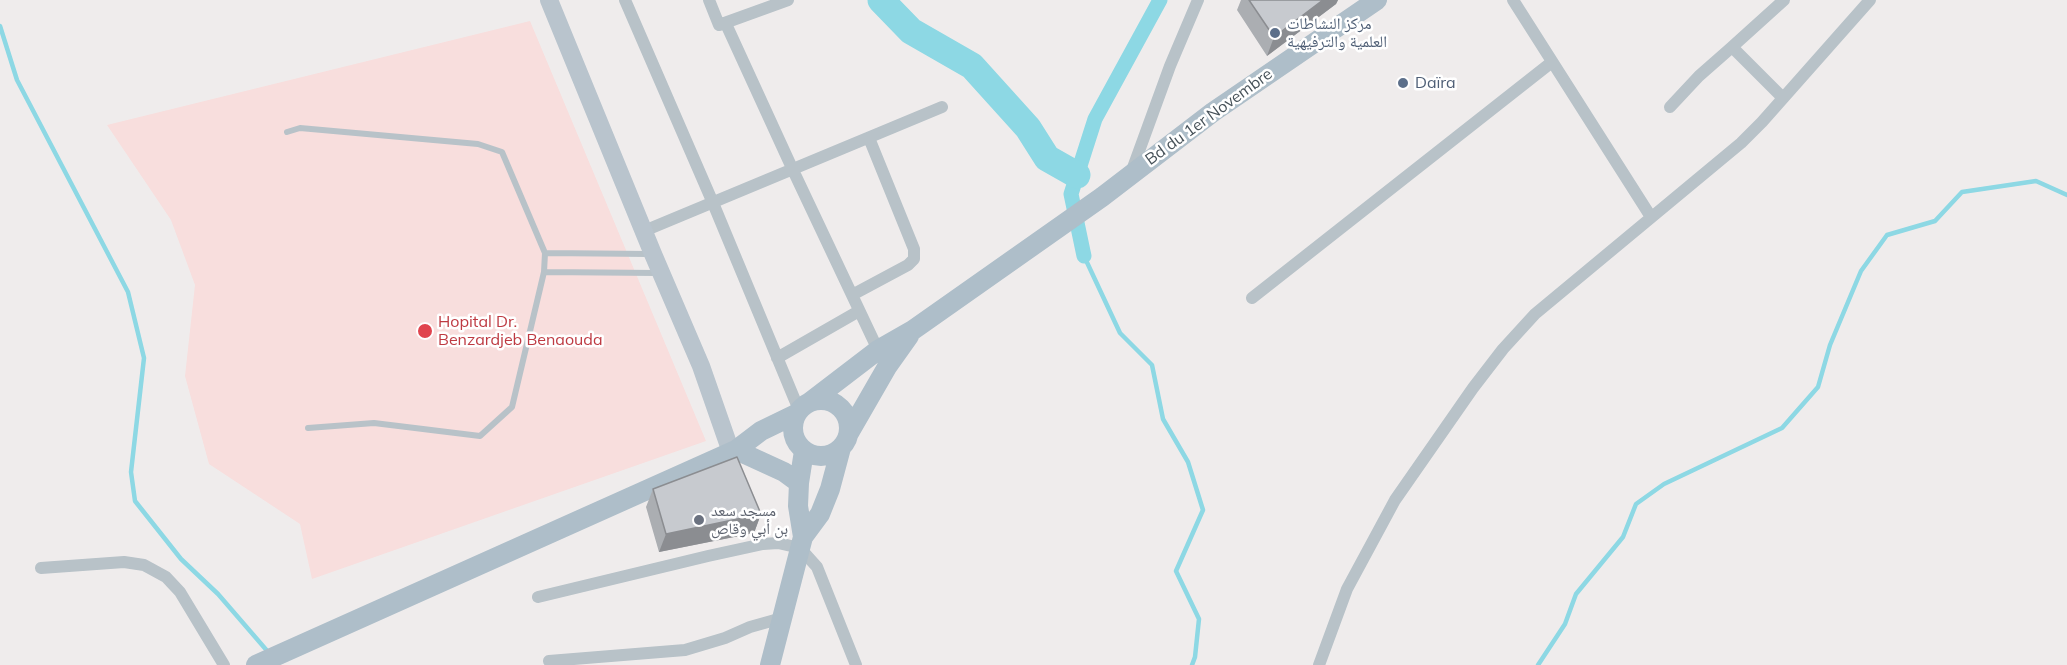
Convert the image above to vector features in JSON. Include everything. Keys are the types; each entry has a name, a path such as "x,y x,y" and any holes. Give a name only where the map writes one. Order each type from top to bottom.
{"main road":[{"name":"Bd du 1er Novembre","path":"913,330 1102,196 1355,6 1377,0"},
{"path":"256,665 734,451 761,431 802,409 827,400 842,409 847,417 845,441 830,455 819,456 803,450 796,442 793,423 802,409 878,350 913,330"},
{"path":"801,542 820,514 845,441 887,367 913,330"},
{"path":"734,451 765,457 803,450"},
{"path":"770,665 801,542 798,483 803,450"},
{"path":"734,451 784,472 798,483"}],"street":[{"path":"549,0 734,451"},
{"path":"626,0 777,358 802,409"},
{"path":"709,0 719,25 788,0"},
{"path":"1131,174 1170,66 1198,0"},
{"path":"1513,0 1651,217"},
{"path":"1670,107 1699,76 1732,47 1768,5 1784,0"},
{"path":"1319,665 1347,589 1395,500 1503,349 1535,314 1741,143 1870,0"},
{"path":"726,24 878,350"},
{"path":"1732,47 1783,98"},
{"path":"1252,298 1552,62"},
{"path":"644,231 942,106"},
{"path":"852,296 908,266 914,259 914,249 869,138"},
{"path":"777,358 859,310"},
{"path":"538,597 763,544 801,542 817,567 856,665"},
{"path":"41,568 124,562 151,569 166,577 180,592 224,665"},
{"path":"549,661 685,650 782,618"}],"lane":[{"path":"287,132 300,128 478,144 502,152 544,253 544,272 512,407 480,436 374,423 308,428"},
{"path":"544,253 653,255"},
{"path":"544,272 661,273"}],"shaded area":[{"name":"Hopital Dr. Benzardjeb Benaouda","path":"530,21 706,441 312,579 300,524 209,464 185,376 195,285 171,220 107,125"}],"building":[{"path":"1249,0 1323,0 1274,37"},
{"name":"مسجد سعد بن أبي وقاص","path":"737,457 761,514 666,534 653,489"}],"waterway":[{"path":"881,0 911,31 972,66 1028,128 1047,158 1077,175"},
{"path":"1084,256 1071,194 1095,119 1160,0"},
{"path":"0,26 17,80 128,292 144,358 131,472 135,501 181,559 218,594 269,653"},
{"path":"1538,665 1565,624 1576,594 1623,537 1636,504 1664,484 1782,428 1818,387 1830,345 1861,271 1887,235 1935,221 1962,192 2036,181 2067,195"},
{"path":"1084,256 1120,333 1152,365 1163,419 1188,462 1203,510 1176,571 1199,619 1192,665"}],"place":[{"name":"مركز النشاطات العلمية والترفيهية","path":"1275,33"},
{"name":"Daïra","path":"1403,83"},
{"name":"Hopital Dr. Benzardjeb Benaouda","path":"425,331"},
{"name":"مسجد سعد بن أبي وقاص","path":"699,520"}]}
